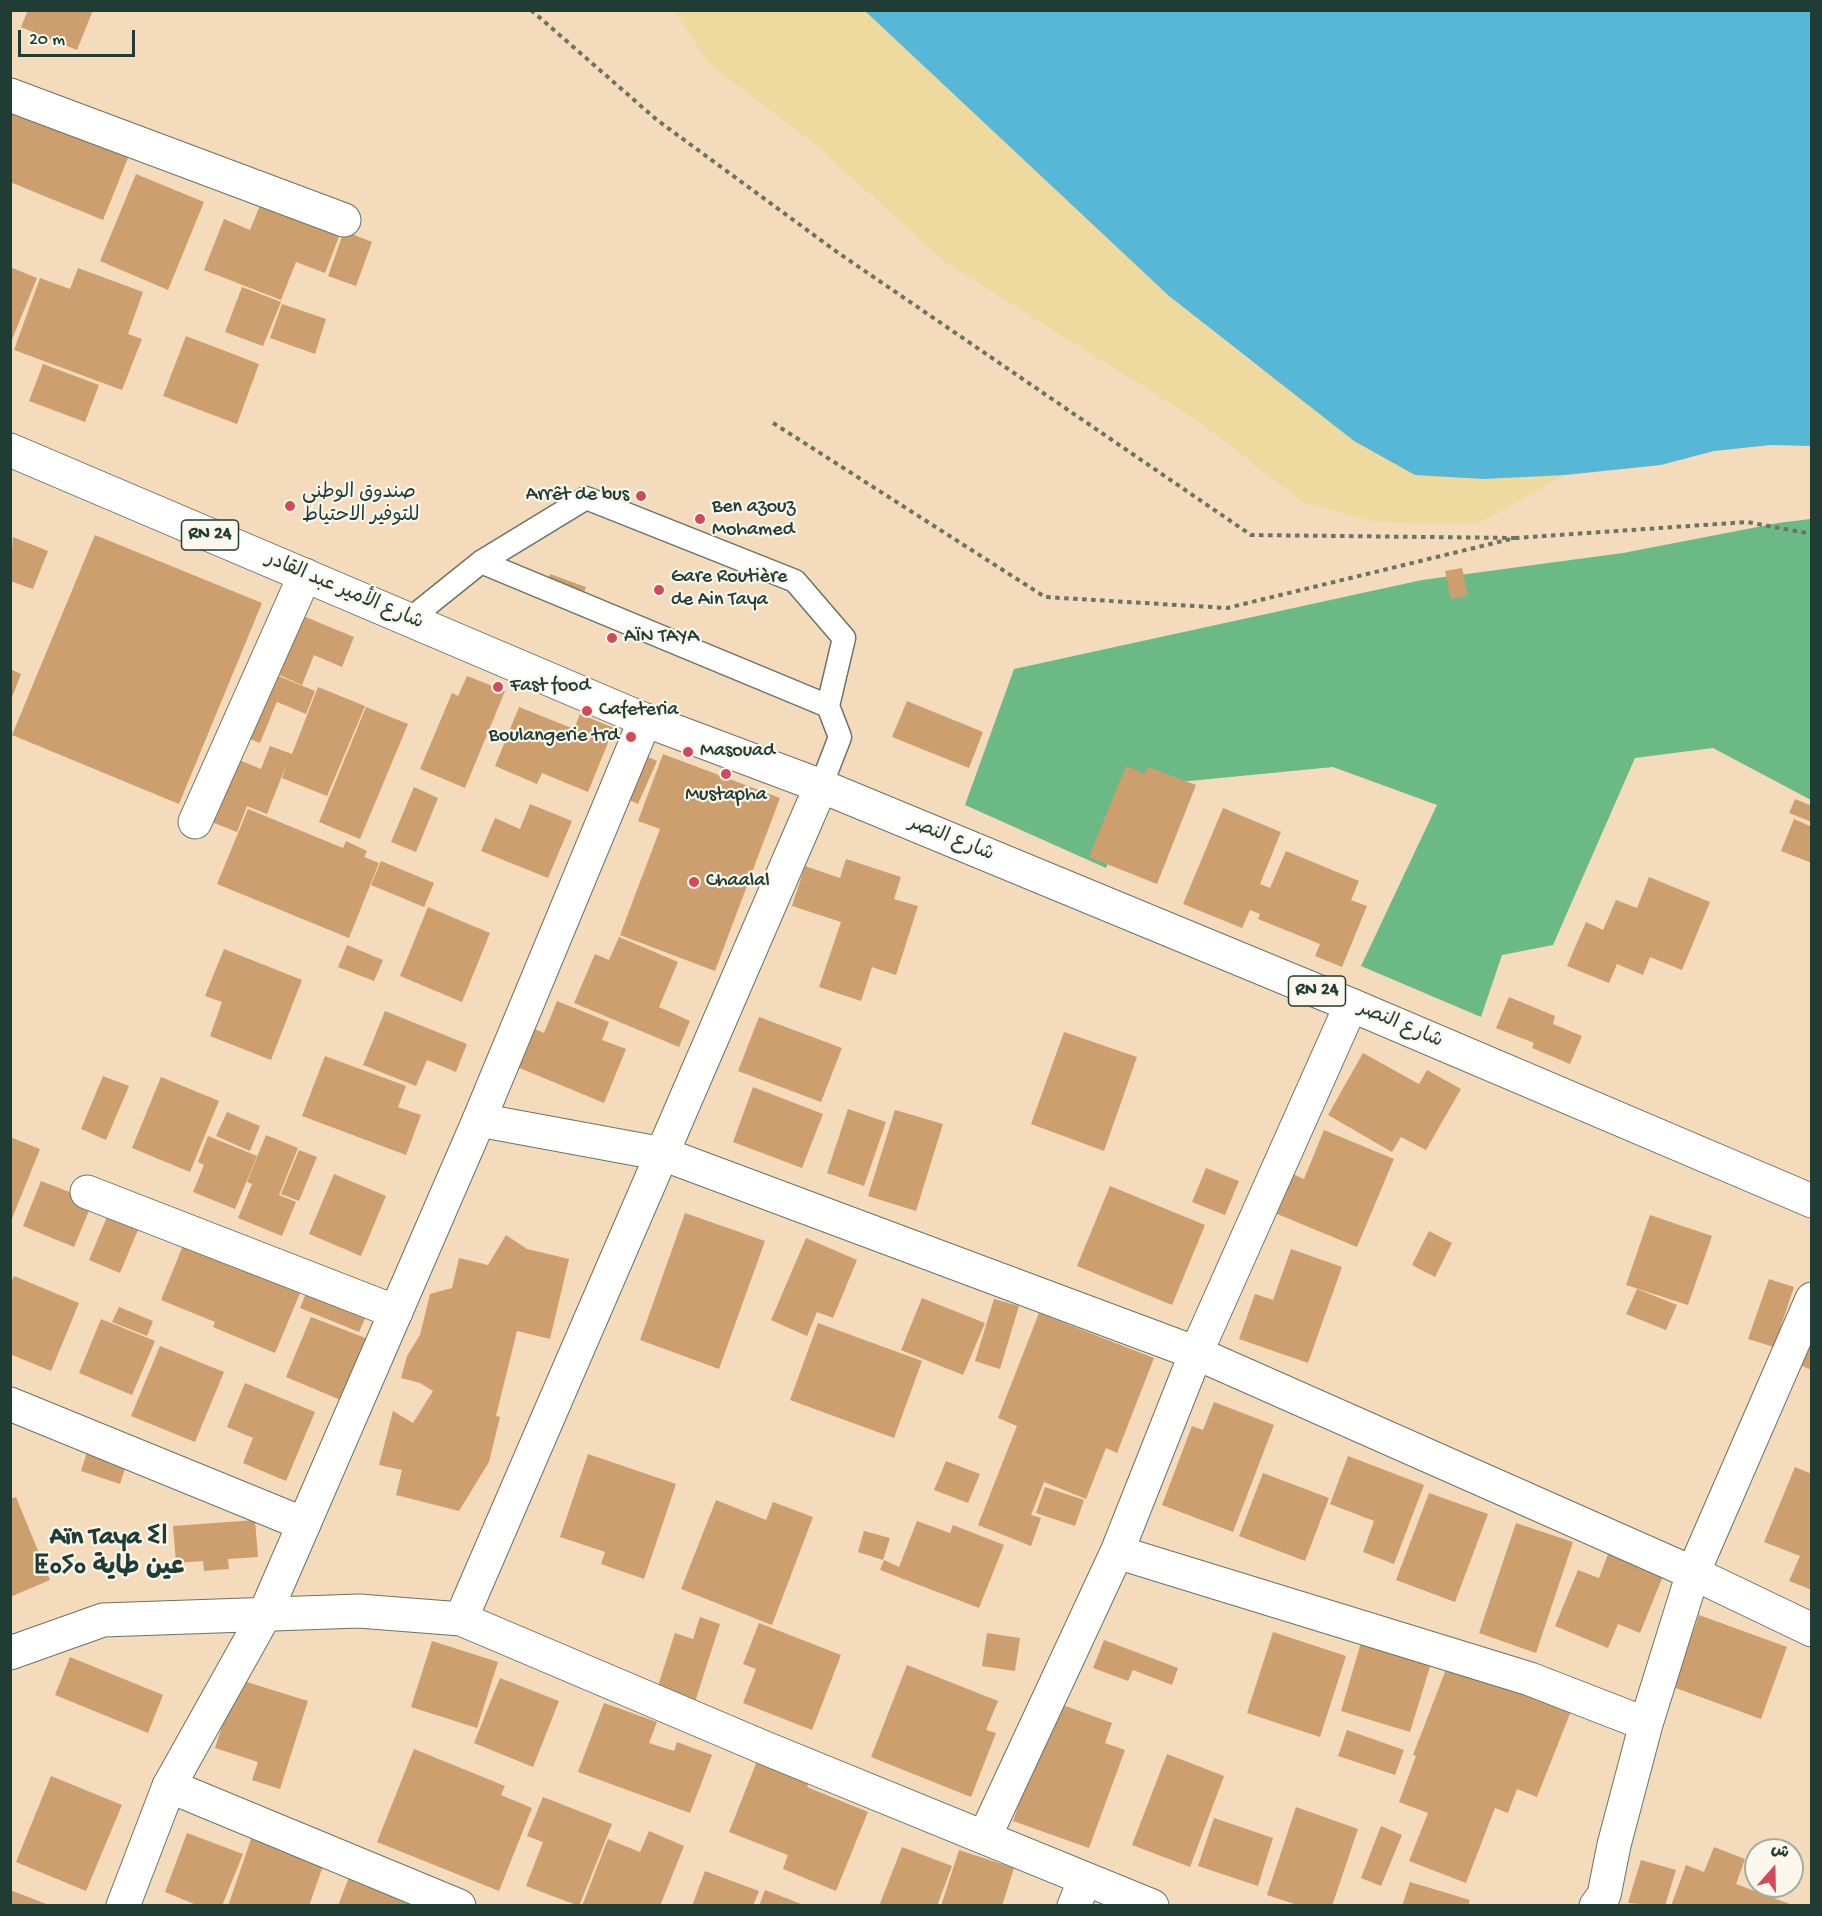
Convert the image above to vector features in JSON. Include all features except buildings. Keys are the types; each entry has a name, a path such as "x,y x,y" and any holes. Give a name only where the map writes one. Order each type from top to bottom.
{"street":[{"path":"10,94 344,220"},
{"name":"شارع الأمير عبد القادر","path":"10,450 645,720"},
{"path":"195,822 305,575"},
{"path":"123,1905 168,1786 264,1616 479,1120 645,720"},
{"name":"RN 24","path":"645,720 821,786"},
{"path":"461,1619 821,786"},
{"name":"شارع النصر","path":"821,786 1351,1005 1812,1201"},
{"path":"986,1836 1117,1552 1196,1353 1351,1005"},
{"path":"479,1120 663,1155 1196,1353 1693,1573 1812,1630"},
{"path":"87,1192 396,1312"},
{"path":"1596,1905 1604,1895 1614,1845 1646,1724 1693,1573 1812,1299"},
{"path":"10,1404 304,1524"},
{"path":"1117,1552 1530,1679 1646,1724"},
{"path":"10,1653 103,1620 359,1611 461,1619 765,1748 986,1836 1079,1892 1152,1905"},
{"path":"168,1786 459,1905"}],"lane":[{"path":"410,619 481,562 586,498 795,581 844,638 828,706 840,737 821,786"},
{"path":"481,562 828,706"}],"path":[{"path":"531,10 657,120 837,252 1251,535 1515,538 1747,522 1812,534"},
{"path":"770,421 1045,597 1227,608 1515,538"}],"green space":[{"path":"1811,519 1811,800 1713,748 1635,758 1553,945 1502,955 1481,1017 1361,966 1437,805 1333,767 1138,786 1106,868 965,805 1014,669 1422,580 1623,553 1778,523"}],"sand":[{"path":"675,11 865,11 1169,296 1254,365 1484,479 1565,475 1477,524 1375,522 1303,502 1197,420 946,263 815,144 709,64"}],"water":[{"path":"865,11 1811,11 1811,446 1771,445 1714,451 1661,465 1565,475 1484,479 1415,475 1354,441 1169,296"}],"place":[{"name":"Arrêt de bus","path":"641,496"},
{"name":"صندوق الوطني للتوفير الاحتياط","path":"290,506"},
{"name":"Ben azouz Mohamed","path":"700,519"},
{"name":"Gare Routière de Ain Taya","path":"659,590"},
{"name":"AÏN TAYA","path":"612,638"},
{"name":"Fast food","path":"498,687"},
{"name":"Cafeteria","path":"587,711"},
{"name":"Boulangerie trd","path":"631,737"},
{"name":"Masouad","path":"688,752"},
{"name":"Mustapha","path":"726,774"},
{"name":"Chaalal","path":"694,882"}],"district":[{"name":"Aïn Taya ⵉⵏ ⵟⴰⵢⴰ عين طاية","path":"109,1554"}]}
